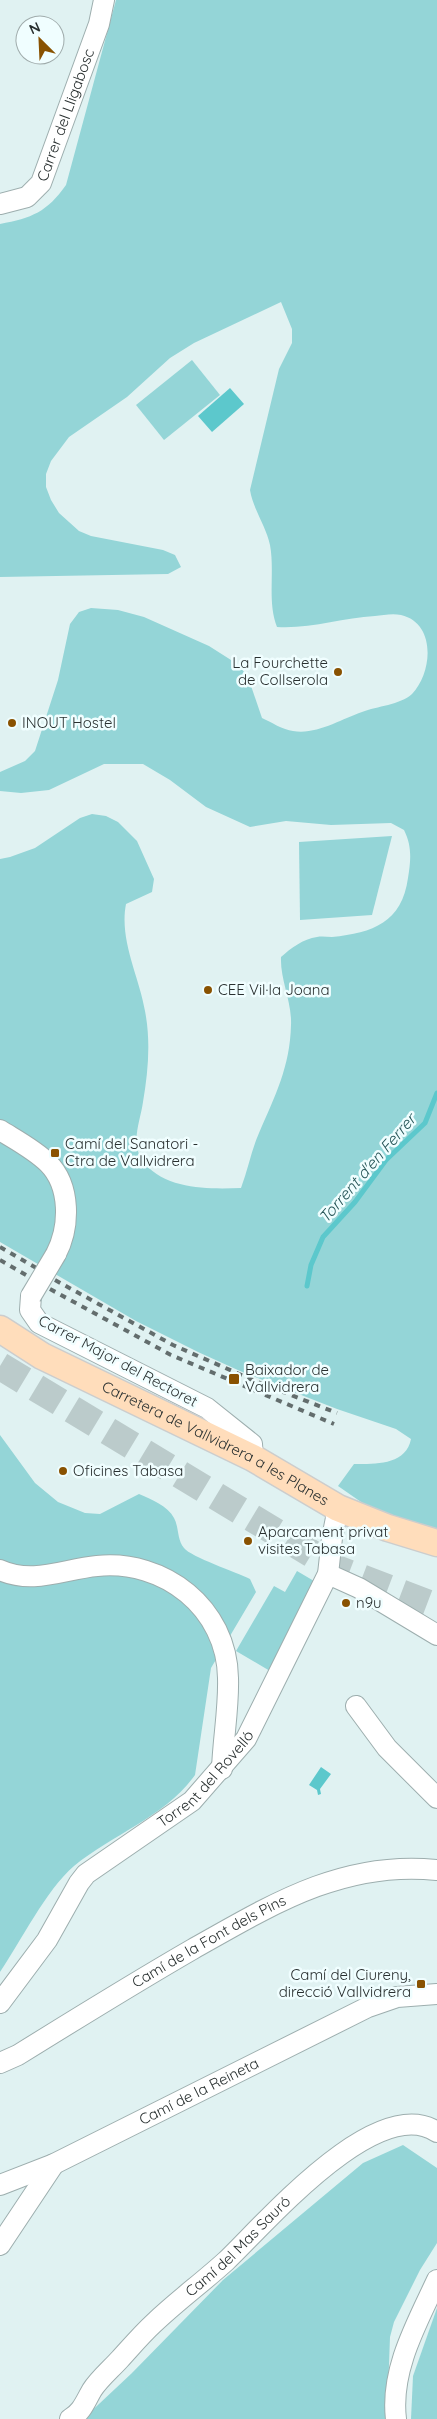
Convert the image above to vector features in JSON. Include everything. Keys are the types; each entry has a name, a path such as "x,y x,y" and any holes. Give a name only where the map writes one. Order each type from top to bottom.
{"main road":[{"name":"Carretera de Vallvidrera a les Planes","path":"0,1328 42,1356 253,1458 338,1508 388,1528 437,1543"}],"street":[{"name":"Carrer del Lligabosc","path":"0,204 27,197 41,183 99,24 104,0"},
{"name":"Carrer Major del Rectoret","path":"0,1130 49,1164 59,1182 66,1216 63,1238 56,1254 31,1296 30,1310 39,1323 207,1408 252,1444 253,1458"},
{"name":"Torrent del Rovelló","path":"0,2003 47,1940 86,1874 192,1801 222,1769 246,1739 328,1574 338,1508"},
{"path":"0,1570 23,1577 41,1577 94,1566 115,1564 137,1567 174,1582 191,1595 216,1631 224,1650 228,1677 222,1769"},
{"path":"328,1574 359,1588 437,1635"},
{"path":"356,1706 387,1748 437,1798"},
{"name":"Camí de la Font dels Pins","path":"0,2063 18,2055 127,1986 233,1924 287,1897 363,1872 408,1868 437,1870"},
{"name":"Camí de la Reineta","path":"0,2245 54,2164 368,2007 397,1997 437,1994"},
{"name":"Camí del Mas Sauró","path":"70,2419 79,2414 93,2388 154,2323 226,2260 318,2171 349,2150 398,2124 416,2124 430,2127 437,2132"},
{"path":"0,2185 54,2164"},
{"path":"396,2419 394,2401 400,2366 411,2335 437,2280"}],"shaded area":[{"path":"116,0 437,0 437,1530 374,1511 338,1486 354,1464 380,1463 397,1458 403,1454 408,1448 411,1439 396,1429 337,1409 240,1371 198,1352 136,1321 0,1242 0,859 35,848 80,818 92,814 106,816 118,822 137,841 154,879 152,892 126,904 125,917 127,944 142,998 148,1034 147,1068 137,1134 138,1149 140,1157 154,1173 177,1183 203,1188 241,1188 256,1140 285,1068 290,1040 291,1016 282,974 281,957 293,947 312,938 347,935 372,928 383,922 392,915 405,893 410,865 410,847 407,836 404,830 391,823 331,825 286,821 250,827 206,807 170,780 143,764 104,764 49,790 21,793 0,791 0,772 25,761 35,751 58,680 70,624 79,612 91,608 118,610 144,617 209,646 242,669 249,680 262,718 281,728 293,731 302,732 320,729 362,712 407,698 419,685 427,661 428,649 420,628 412,620 401,615 388,614 302,626 277,627 272,607 270,545 250,490 279,369 292,343 292,329 281,302 194,343 170,358 127,397 69,437 51,461 46,474 46,487 51,500 59,513 79,531 91,536 163,550 175,555 181,567 168,574 0,577 0,224 30,216 45,208 66,185"},
{"path":"192,360 220,395 164,440 136,405"},
{"path":"230,388 244,404 212,432 198,416"},
{"path":"392,836 372,915 300,920 299,842"},
{"path":"0,1435 35,1483 58,1502 85,1513 100,1514 139,1494 149,1498 159,1503 171,1514 176,1522 180,1541 188,1552 250,1579 256,1592 211,1668 195,1775 183,1790 154,1814 89,1855 64,1876 44,1902 0,1972"},
{"path":"297,1571 314,1581 270,1671 236,1651 274,1586 285,1592"},
{"path":"321,1767 331,1774 320,1789 321,1794 318,1795 317,1790 309,1785"},
{"path":"403,2145 437,2168 437,2243 420,2270 394,2322 390,2337 387,2419 83,2419 132,2373 223,2280 363,2163"},
{"path":"437,2308 437,2419 411,2419 413,2376"}],"waterway":[{"name":"Torrent d'en Ferrer","path":"307,1286 311,1265 323,1237 355,1202 386,1160 425,1123 437,1093"}],"tunnel":[{"path":"0,1366 337,1569 437,1607"}],"railway":[{"path":"0,1247 38,1269"},
{"path":"0,1260 33,1279"},
{"path":"55,1280 173,1345 255,1381 337,1413"},
{"path":"50,1289 171,1355 334,1424"}],"place":[{"name":"La Fourchette de Collserola","path":"338,672"},
{"name":"INOUT Hostel","path":"12,723"},
{"name":"CEE Vil·la Joana","path":"208,990"},
{"name":"Camí del Sanatori - Ctra de Vallvidrera","path":"55,1153"},
{"name":"Baixador de Vallvidrera","path":"234,1379"},
{"name":"Oficines Tabasa","path":"63,1471"},
{"name":"Aparcament privat visites Tabasa","path":"248,1541"},
{"name":"n9u","path":"346,1603"},
{"name":"Camí del Ciureny, direcció Vallvidrera","path":"421,1984"}]}
